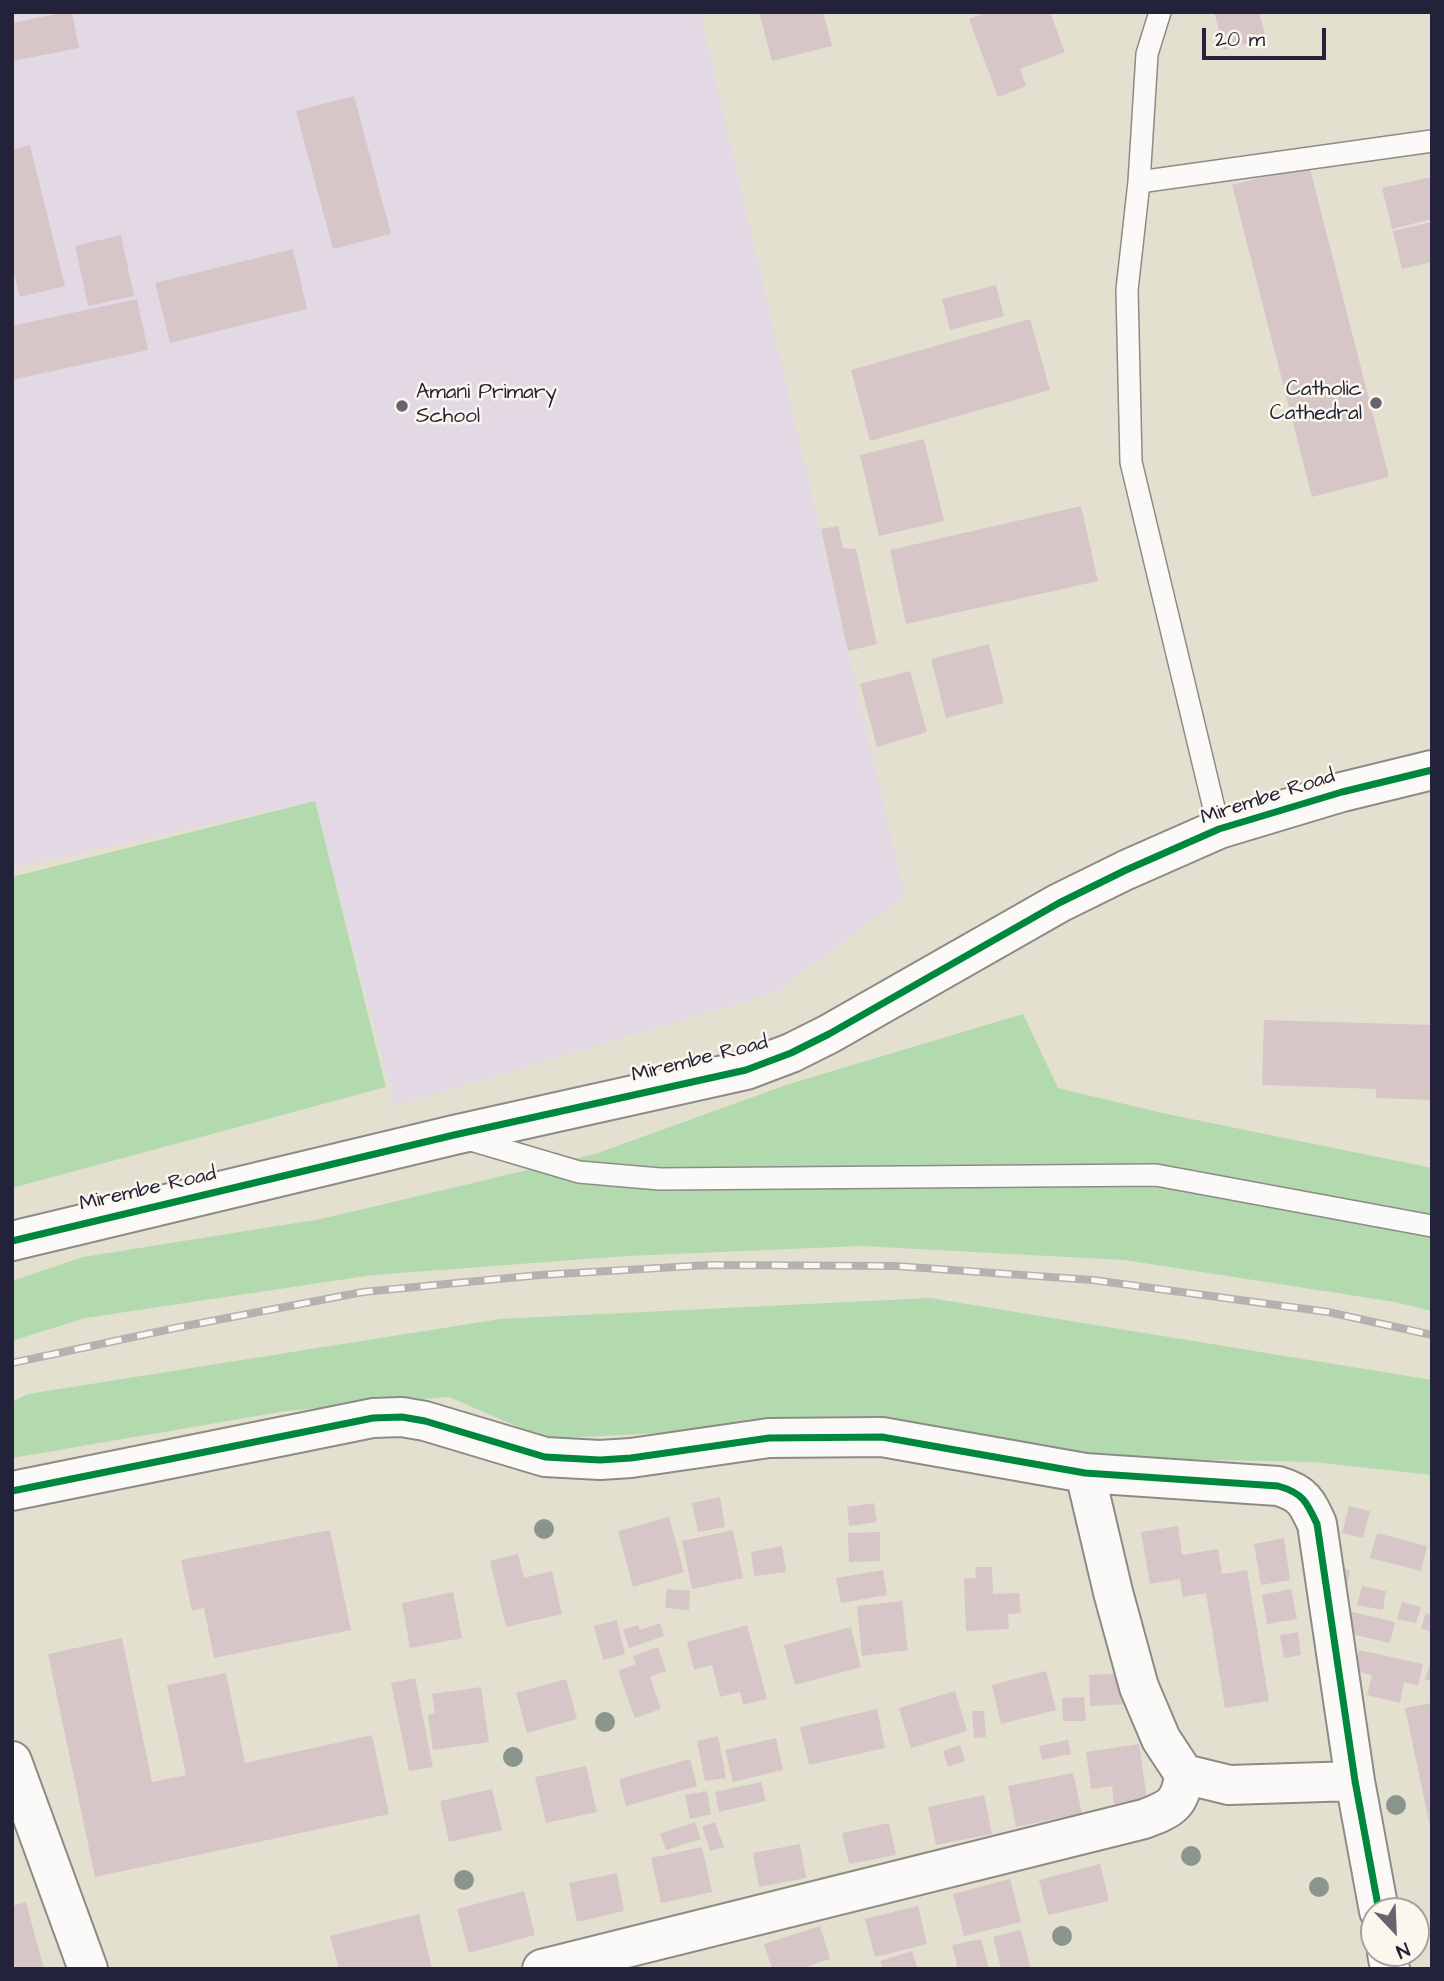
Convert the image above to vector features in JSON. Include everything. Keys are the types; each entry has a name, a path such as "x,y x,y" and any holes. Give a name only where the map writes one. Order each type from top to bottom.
{"street":[{"name":"Mirembe Road","path":"12,1241 454,1135 746,1070 791,1053 829,1034 1059,903 1219,829 1342,792 1432,770"},
{"path":"12,1491 373,1418 402,1417 425,1420 545,1457 600,1461 769,1438 882,1437 1085,1473 1278,1486 1293,1490 1303,1498 1317,1524 1355,1781 1376,1897"},
{"path":"542,1969 640,1957 1168,1811 1182,1793 1184,1774 1161,1739 1139,1686 1085,1473"},
{"path":"12,1761 88,1969"},
{"path":"1184,1774 1230,1785 1355,1781"}],"lane":[{"path":"1160,12 1147,54 1139,182 1127,289 1131,462 1219,829"},
{"path":"1139,182 1432,141"},
{"path":"454,1135 579,1172 660,1179 1156,1175 1432,1226"}],"shaded area":[{"name":"Amani Primary School","path":"12,12 700,12 905,896 776,992 395,1106 314,801 12,868"}],"green space":[{"path":"315,801 386,1087 12,1188 12,877"},
{"path":"1023,1014 1058,1088 1162,1113 1432,1168 1432,1311 1395,1302 1124,1260 861,1246 627,1256 373,1275 85,1318 12,1341 12,1281 83,1257 321,1219 595,1154 789,1084"},
{"path":"930,1298 1432,1380 1432,1475 1312,1462 1126,1458 866,1422 546,1439 449,1397 286,1411 12,1458 12,1402 28,1394 500,1319"}],"building":[{"path":"72,12 79,48 12,61 12,23"},
{"path":"759,12 823,12 832,46 772,61"},
{"path":"987,12 1050,12 1065,52 1020,69 1026,86 998,97 969,19"},
{"path":"1214,12 1259,12 1266,38 1224,50"},
{"path":"354,96 391,234 333,249 296,111"},
{"path":"30,145 65,286 20,297 12,267 12,150"},
{"path":"1309,165 1389,477 1312,497 1232,185"},
{"path":"1432,177 1432,219 1392,229 1382,188"},
{"path":"1432,222 1432,262 1402,269 1393,231"},
{"path":"121,235 134,296 88,306 75,246"},
{"path":"293,249 307,309 170,343 155,283"},
{"path":"996,285 1004,316 950,330 942,299"},
{"path":"137,299 148,350 12,380 12,326"},
{"path":"1030,319 1050,390 870,441 851,370"},
{"path":"924,439 944,521 879,536 860,455"},
{"path":"1081,506 1098,581 906,624 890,550"},
{"path":"838,526 843,548 856,549 877,644 848,651 821,529"},
{"path":"989,644 1004,703 946,718 931,659"},
{"path":"910,671 927,732 877,747 860,684"},
{"path":"1264,1020 1432,1025 1432,1100 1376,1098 1376,1089 1262,1085"},
{"path":"720,1497 725,1527 698,1532 692,1503"},
{"path":"874,1503 877,1522 849,1526 847,1507"},
{"path":"1349,1506 1370,1511 1363,1538 1342,1533"},
{"path":"669,1517 684,1572 633,1587 618,1531"},
{"path":"1178,1526 1182,1555 1218,1549 1222,1574 1247,1570 1269,1701 1225,1708 1206,1593 1183,1597 1180,1579 1150,1584 1141,1532"},
{"path":"330,1530 351,1630 214,1658 204,1608 192,1611 181,1560"},
{"path":"733,1530 743,1578 692,1589 682,1541"},
{"path":"880,1532 880,1561 849,1562 848,1533"},
{"path":"1377,1533 1427,1546 1421,1571 1370,1558"},
{"path":"1284,1538 1290,1580 1261,1585 1254,1544"},
{"path":"782,1546 786,1572 754,1576 751,1552"},
{"path":"518,1554 524,1578 552,1571 562,1614 506,1627 490,1561"},
{"path":"975,1567 992,1567 993,1594 1019,1593 1021,1613 1008,1614 1009,1629 966,1631 964,1579 976,1578"},
{"path":"1335,1567 1350,1570 1347,1586 1333,1583"},
{"path":"883,1570 887,1595 841,1603 836,1578"},
{"path":"1362,1586 1386,1591 1383,1610 1357,1605"},
{"path":"667,1589 690,1591 689,1610 665,1608"},
{"path":"1291,1589 1297,1619 1267,1624 1262,1595"},
{"path":"453,1592 462,1638 410,1648 402,1603"},
{"path":"902,1601 908,1650 862,1656 857,1606"},
{"path":"1402,1602 1421,1607 1416,1623 1397,1619"},
{"path":"1348,1611 1395,1622 1390,1643 1342,1632"},
{"path":"1426,1613 1432,1615 1432,1632 1421,1628"},
{"path":"617,1620 625,1654 603,1660 594,1626"},
{"path":"660,1623 664,1636 629,1648 623,1630 638,1625 640,1630"},
{"path":"747,1625 767,1699 743,1705 740,1692 720,1697 712,1665 694,1670 687,1642"},
{"path":"851,1627 861,1667 795,1685 784,1645"},
{"path":"1298,1632 1301,1655 1284,1658 1280,1635"},
{"path":"122,1638 152,1782 186,1775 167,1685 226,1673 245,1763 372,1735 389,1814 95,1877 48,1654"},
{"path":"658,1647 666,1671 650,1677 661,1709 635,1718 618,1671 636,1664 633,1656"},
{"path":"1359,1650 1423,1664 1418,1686 1404,1682 1400,1703 1367,1695 1372,1675 1354,1671"},
{"path":"1432,1658 1432,1681 1425,1679"},
{"path":"1046,1671 1056,1710 1001,1724 992,1685"},
{"path":"1129,1673 1130,1704 1090,1706 1089,1675"},
{"path":"415,1678 433,1767 409,1771 391,1683"},
{"path":"566,1679 577,1719 527,1733 516,1693"},
{"path":"481,1687 489,1742 433,1750 428,1715 435,1713 432,1694"},
{"path":"955,1691 967,1731 911,1748 899,1708"},
{"path":"1084,1697 1086,1721 1063,1721 1062,1698"},
{"path":"1432,1703 1432,1831 1431,1831 1405,1708"},
{"path":"877,1709 885,1748 809,1765 800,1727"},
{"path":"972,1711 984,1711 986,1737 974,1738"},
{"path":"718,1736 726,1778 705,1781 697,1741"},
{"path":"776,1738 783,1770 733,1782 725,1750"},
{"path":"1068,1740 1071,1754 1042,1760 1039,1746"},
{"path":"1139,1744 1147,1799 1114,1804 1112,1786 1091,1789 1086,1752"},
{"path":"960,1745 965,1761 948,1767 943,1751"},
{"path":"690,1759 697,1786 626,1806 619,1779"},
{"path":"586,1766 597,1812 546,1823 535,1777"},
{"path":"1073,1773 1082,1813 1016,1827 1008,1786"},
{"path":"761,1782 766,1801 719,1812 715,1792"},
{"path":"492,1789 502,1830 449,1842 440,1801"},
{"path":"707,1791 711,1814 690,1819 685,1795"},
{"path":"984,1795 992,1834 936,1845 928,1807"},
{"path":"695,1822 701,1839 666,1850 660,1834"},
{"path":"715,1822 724,1847 710,1851 702,1826"},
{"path":"889,1823 896,1855 849,1864 842,1833"},
{"path":"800,1844 806,1878 759,1887 753,1853"},
{"path":"702,1847 712,1892 661,1903 651,1858"},
{"path":"1100,1864 1109,1901 1048,1915 1039,1880"},
{"path":"617,1873 624,1911 577,1922 569,1883"},
{"path":"1010,1879 1021,1922 964,1936 953,1894"},
{"path":"524,1891 535,1935 469,1953 457,1909"},
{"path":"26,1902 44,1969 12,1969 12,1906"},
{"path":"918,1906 927,1944 875,1957 865,1919"},
{"path":"419,1914 432,1969 339,1969 330,1936"},
{"path":"820,1926 830,1959 806,1967 807,1969 772,1969 764,1944"},
{"path":"1021,1930 1031,1969 1001,1969 993,1937"},
{"path":"981,1939 989,1969 958,1969 952,1945"},
{"path":"912,1951 918,1969 883,1969 880,1961"}],"railway":[{"path":"12,1363 363,1292 540,1275 710,1265 895,1266 1093,1280 1328,1312 1432,1335"}],"cycle path":[{"path":"12,1241 454,1135 746,1070 791,1053 829,1034 1059,903 1219,829 1342,792 1432,770"},
{"path":"12,1491 373,1418 402,1417 425,1421 545,1457 600,1460 769,1438 882,1437 1085,1473 1278,1486 1299,1495 1317,1524 1355,1781 1376,1897"}],"place":[{"name":"Catholic Cathedral","path":"1376,403"},
{"name":"Amani Primary School","path":"402,406"}]}
